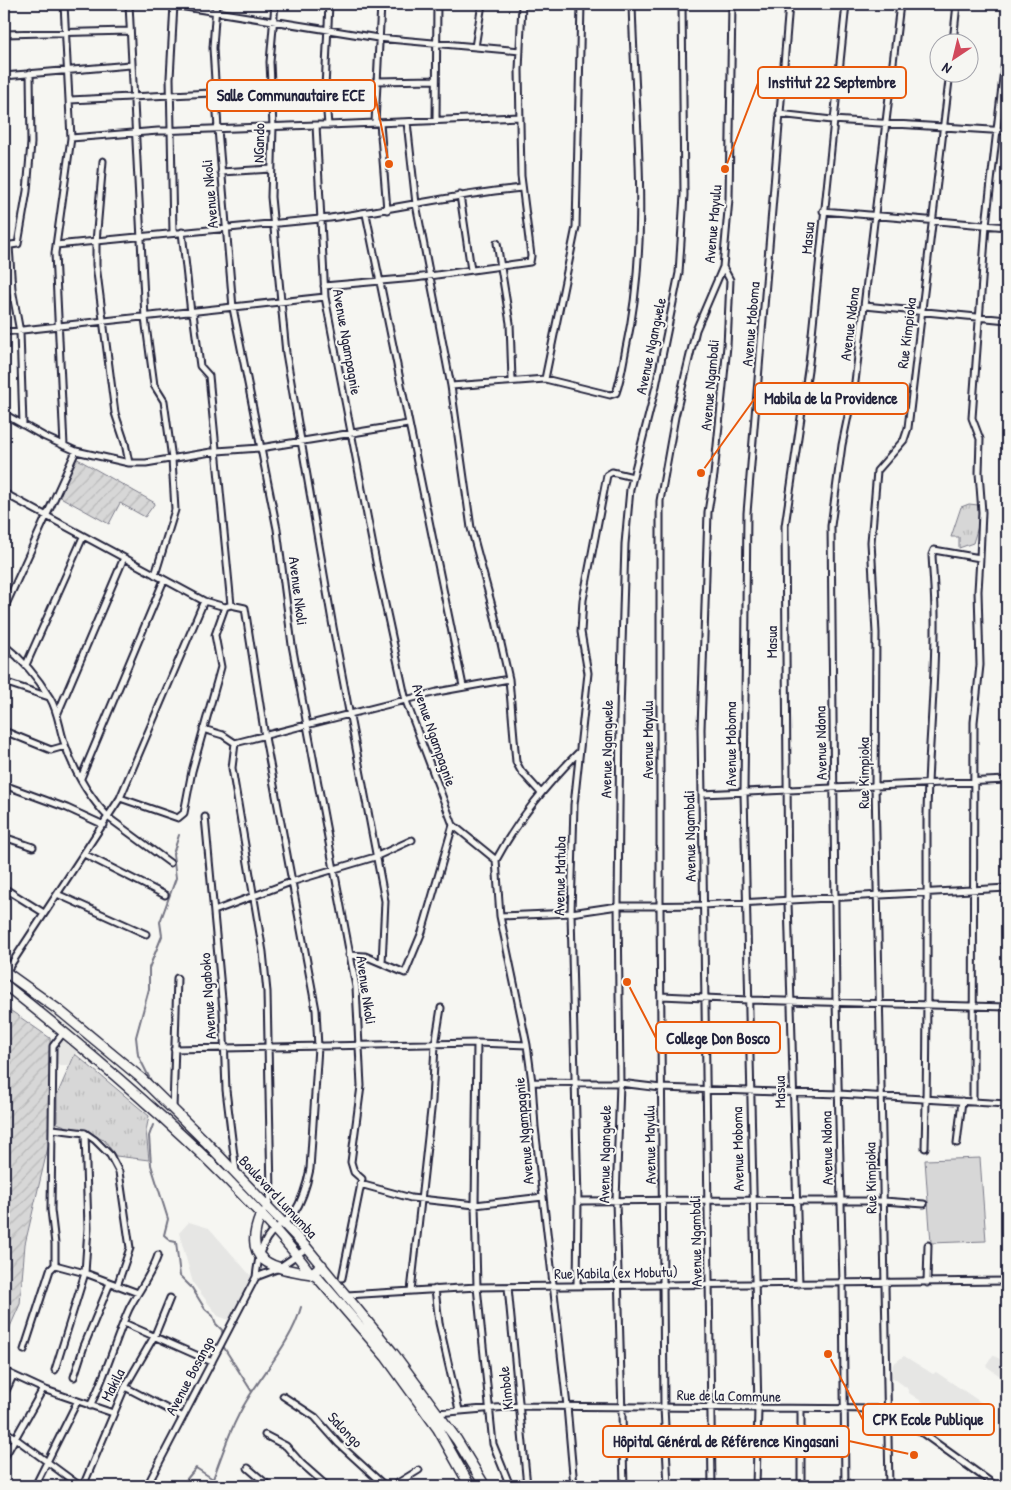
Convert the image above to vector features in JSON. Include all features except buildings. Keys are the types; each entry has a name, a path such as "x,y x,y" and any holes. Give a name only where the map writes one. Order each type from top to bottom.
{"highway":[{"name":"Boulevard Lumumba","path":"5,972 92,1037 141,1078 268,1206 322,1265 394,1354 434,1415 485,1486"},
{"name":"Boulevard Lumumba","path":"4,984 64,1032 166,1119 275,1229 311,1274 317,1277 434,1415 470,1486"},
{"path":"261,1214 256,1234 259,1256 277,1269 311,1274 322,1265"}],"street":[{"path":"64,4 71,138 56,245 64,446"},
{"path":"129,4 130,65 145,318 154,385 164,401 172,459 175,514 155,575"},
{"path":"149,4 174,4 378,38 520,51"},
{"path":"173,233 172,96 170,78 174,4"},
{"name":"Avenue Nkoli","path":"216,4 214,11 216,94 225,229 233,308 277,529 292,645 356,987 361,1086 351,1162 354,1172 361,1180"},
{"name":"NGando","path":"275,4 270,62 273,127 271,170 273,223 289,380 302,441 349,716 385,902 382,962"},
{"path":"328,4 325,88 328,125"},
{"path":"381,4 376,83 377,123 386,210"},
{"path":"436,120 437,4"},
{"path":"475,47 482,4"},
{"path":"324,286 431,276 526,264 531,260 522,188 519,117 522,4"},
{"path":"545,379 576,227 581,4"},
{"path":"451,386 545,379 610,395 617,390 634,304 639,224 638,126 632,4"},
{"name":"Avenue Ngangwele","path":"624,1486 620,1408 616,1201 620,1083 618,906 624,544 633,478 656,386 679,273 684,195 682,4"},
{"name":"Avenue Mayulu","path":"668,1486 664,1407 660,907 660,501 675,417 696,330 723,267 729,200 732,4"},
{"name":"Avenue Moboma","path":"756,1486 758,1408 749,1092 744,793 746,513 790,4"},
{"name":"Masua","path":"799,1284 788,900 785,526 804,406 832,120 846,4"},
{"name":"Avenue Ndona","path":"845,1486 843,1284 836,1001 831,526 842,445 855,382 900,4"},
{"path":"954,32 957,4"},
{"path":"4,34 129,31"},
{"path":"973,1102 974,722 980,665 978,590 982,512 979,473 980,440 972,418 986,225 1007,43"},
{"path":"4,76 130,65"},
{"path":"23,425 20,332 6,246 18,244 26,191 31,143 30,73"},
{"path":"70,100 216,94 435,80"},
{"name":"Rue Kimpioka","path":"890,1486 875,785 876,633 871,542 876,475 880,466 906,434 949,82"},
{"path":"779,114 832,120 1007,131"},
{"path":"71,138 171,131 519,117"},
{"path":"407,122 416,204 451,386 471,528 484,585 495,617 508,679 516,762 521,771 540,792"},
{"name":"Avenue Ngampagnie","path":"316,125 319,219 325,297 350,433 406,701 453,825"},
{"path":"103,161 96,242 102,323 114,413 129,463"},
{"path":"221,172 271,170"},
{"path":"56,245 366,214 460,194 522,188"},
{"path":"460,194 471,270"},
{"path":"823,211 876,214 1007,227"},
{"path":"366,214 408,424 464,686"},
{"path":"182,232 200,366 209,376 231,605"},
{"path":"497,243 510,323 512,380"},
{"name":"Avenue Ngambali","path":"712,1486 705,1090 702,667 708,512 714,474 727,346 730,280 723,267"},
{"path":"4,332 60,328 325,297"},
{"path":"865,306 1007,320"},
{"path":"4,414 76,451 129,463 146,463 217,451 260,448 408,424"},
{"path":"4,609 76,451"},
{"name":"Avenue Matuba","path":"577,1286 578,1201 571,913 574,805 588,672 581,632 583,600 589,560 610,472 633,478"},
{"path":"4,493 123,560 204,601 225,607 231,605 241,606 246,611 265,737 316,1010 318,1047 310,1169 295,1212 275,1229"},
{"path":"26,666 83,537"},
{"path":"925,1148 929,783 935,615 932,553 934,550 980,558"},
{"path":"57,715 123,560"},
{"path":"81,778 164,580"},
{"path":"5,972 109,818 120,798 204,601"},
{"path":"120,798 178,818 182,816 221,668 215,635 225,607"},
{"path":"4,646 26,666 50,698 71,762 100,809 109,818 170,863"},
{"path":"204,729 223,735 235,743 464,686 508,679"},
{"path":"4,682 50,698"},
{"path":"4,731 51,750 65,746"},
{"path":"235,743 232,768 263,952 269,1048 272,1178 268,1206 261,1214"},
{"path":"349,955 365,956 402,972 406,971 428,915 453,825 496,860 511,832 540,792 579,753"},
{"path":"702,794 1007,780"},
{"path":"4,785 68,808 104,825"},
{"name":"Avenue Ngaboko","path":"205,817 210,890 214,910 223,1010 226,1099 236,1173"},
{"path":"4,838 33,847"},
{"path":"214,910 292,882 375,857 412,840"},
{"path":"84,854 165,895"},
{"name":"Avenue Ngampagnie","path":"496,860 500,916 527,1045 532,1082 535,1126 567,1406 574,1486"},
{"path":"4,888 44,914"},
{"path":"500,916 571,913 618,906 704,905 1007,888"},
{"path":"57,894 146,934"},
{"path":"173,1110 177,978"},
{"path":"662,996 1007,1007"},
{"path":"411,1291 432,1102 435,1045 441,1008"},
{"path":"24,1350 50,1270 54,1265 55,1249 51,1210 53,1046 64,1032"},
{"path":"174,1049 477,1044 527,1045"},
{"path":"477,1044 475,1205 477,1287 493,1444 510,1486"},
{"path":"532,1082 620,1083 662,1088 926,1098 1007,1104"},
{"path":"956,1143 962,1101"},
{"path":"53,1128 85,1134 99,1143 110,1155 119,1172 130,1248 117,1286"},
{"path":"55,1370 85,1273 88,1228 85,1134"},
{"path":"342,1278 361,1180 421,1199 475,1205 543,1197"},
{"path":"578,1201 884,1201 924,1204"},
{"name":"Avenue Bosango","path":"147,1486 256,1277 259,1256 267,1237 275,1229"},
{"path":"927,1283 928,1245"},
{"path":"256,1277 277,1269 307,1248"},
{"path":"90,1406 124,1323 158,1255"},
{"path":"54,1265 85,1273 138,1293"},
{"name":"Rue Kabila (ex Mobutu)","path":"346,1295 477,1287 1007,1281"},
{"path":"74,1377 84,1346 110,1283"},
{"name":"Kimbole","path":"508,1287 528,1486"},
{"path":"435,1289 439,1323 459,1410"},
{"name":"Makila","path":"82,1486 125,1387 155,1336 170,1298"},
{"path":"124,1323 212,1362"},
{"path":"4,1371 43,1389 113,1413"},
{"path":"4,1395 14,1376"},
{"path":"125,1387 183,1416"},
{"path":"4,1458 43,1389"},
{"name":"Salongo","path":"283,1396 315,1417 339,1444 385,1486"},
{"path":"35,1486 77,1402"},
{"name":"Rue de la Commune","path":"434,1415 459,1410 520,1406 889,1409"},
{"path":"800,1409 801,1486"},
{"path":"889,1409 996,1486"},
{"path":"4,1430 82,1486"},
{"path":"264,1435 286,1446 301,1463 327,1486"},
{"path":"248,1468 269,1486"},
{"path":"393,1486 419,1470"}],"shaded area":[{"path":"59,1037 77,1051 68,1065 57,1065 53,1050"},
{"path":"189,1222 209,1228 251,1276 229,1320 218,1316 193,1283 179,1233"},
{"path":"993,1355 1007,1364 1007,1381 986,1366"},
{"path":"904,1356 933,1374 936,1372 982,1403 976,1410 980,1413 972,1425 962,1418 951,1435 936,1425 942,1415 909,1393 907,1388 892,1377 893,1364"}],"green space":[{"path":"74,457 155,503 145,517 120,503 109,524 55,494"},
{"path":"969,504 978,505 979,523 973,543 959,548 959,537 951,537 961,507"},
{"path":"4,1006 50,1038 53,1126 25,1244 20,1304 6,1336 4,1336"},
{"path":"75,1054 149,1116 146,1131 149,1160 116,1156 104,1140 57,1123 57,1095"},
{"path":"980,1158 986,1241 931,1243 925,1160"}],"waterway":[{"path":"152,1083 138,1055 136,1037 149,989 149,968 162,936 160,922 176,878 173,854 179,835"},
{"path":"153,1125 149,1136 151,1165 168,1219 164,1235 171,1241 176,1242 180,1276 192,1288 205,1309 213,1316 216,1324 222,1330 223,1338"},
{"path":"181,1486 196,1468 213,1479 228,1438 242,1409 285,1343 297,1320 301,1307"},
{"path":"223,1346 252,1392"}],"place":[{"name":"Salle Communautaire ECE","path":"389,164"},
{"name":"Institut 22 Septembre","path":"725,169"},
{"name":"Mabila de la Providence","path":"701,473"},
{"name":"College Don Bosco","path":"627,982"},
{"name":"CPK Ecole Publique","path":"828,1354"},
{"name":"Hôpital Général de Référence Kingasani","path":"914,1455"}]}
